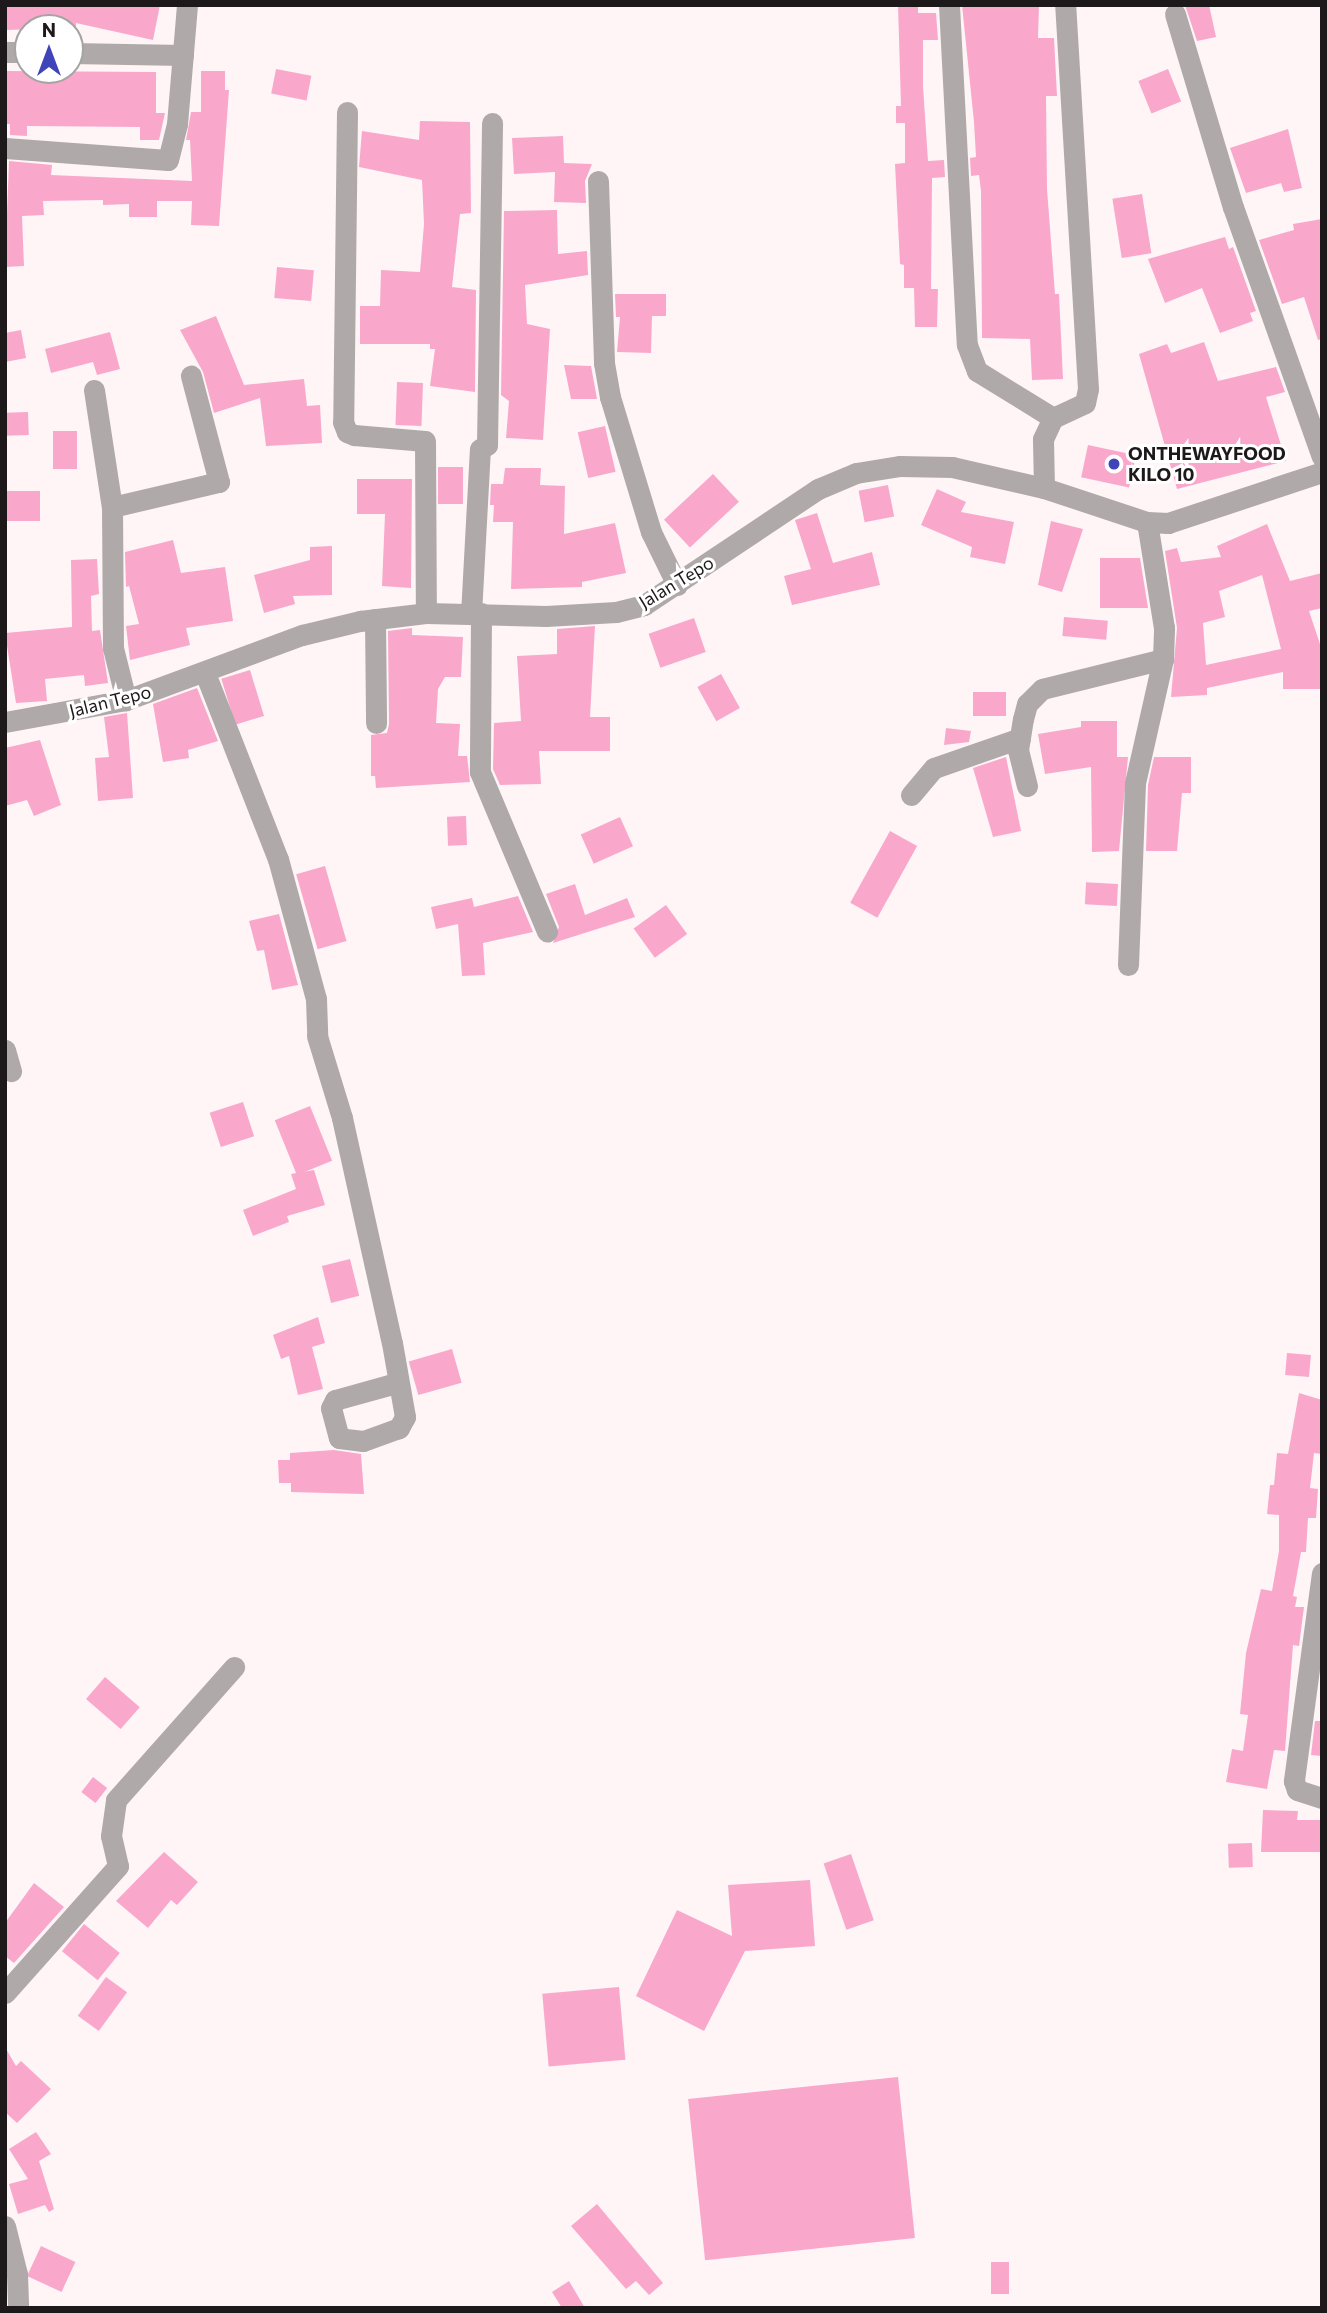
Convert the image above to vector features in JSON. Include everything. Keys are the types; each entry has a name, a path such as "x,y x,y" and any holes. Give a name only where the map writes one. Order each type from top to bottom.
{"street":[{"path":"5,148 168,160 183,55 187,5"},
{"path":"949,5 967,345 977,371 1053,418"},
{"path":"1044,488 1042,439 1053,418 1085,402 1088,389 1065,5"},
{"path":"1175,14 1233,207 1322,457"},
{"path":"84,53 183,55"},
{"path":"347,112 343,422 347,432 354,435 425,441 426,612"},
{"path":"492,124 487,445 480,449 476,613 480,772 547,931"},
{"path":"598,181 604,363 610,397 651,532 677,585"},
{"path":"112,507 219,482 191,376"},
{"path":"94,390 112,507 112,634 126,700"},
{"name":"Jalan Tepo","path":"5,722 126,700 302,635 375,619 426,612 616,612 644,605 818,489 856,473 900,466 952,467 1044,488 1146,522 1190,519 1322,472"},
{"path":"1128,965 1135,783 1163,659 1164,628 1146,522"},
{"path":"375,619 376,723"},
{"path":"1027,786 1020,763 1020,738 1027,704 1042,689 1163,659"},
{"path":"205,673 278,859 316,999 317,1036 341,1118 392,1343 396,1383"},
{"path":"911,794 934,768 1020,738"},
{"path":"5,1050 11,1071"},
{"path":"1321,1582 1314,1688 1294,1781 1297,1790 1322,1798"},
{"path":"5,1993 118,1866 111,1836 116,1800 234,1667"},
{"path":"5,2226 18,2274 18,2308"}],"building":[{"path":"5,5 160,5 153,40 84,25 84,14 14,14 14,30 5,30"},
{"path":"898,5 918,5 918,13 936,13 938,40 923,40 923,86 928,161 944,160 945,177 932,178 931,289 938,289 937,327 915,327 914,288 904,288 904,265 900,264 895,164 905,163 905,123 896,123 896,106 901,106"},
{"path":"962,5 1039,5 1038,38 1054,38 1057,96 1046,96 1047,189 1055,294 1059,294 1063,379 1032,380 1030,339 982,338 981,191 979,175 971,176 970,158 976,157"},
{"path":"1185,5 1209,5 1216,37 1197,41"},
{"path":"276,69 311,76 307,100 271,94"},
{"path":"1168,69 1181,101 1151,113 1138,81"},
{"path":"5,71 14,71 14,84 84,84 84,72 156,72 156,113 165,113 159,140 140,140 140,127 27,126 27,136 10,135 10,124 5,124"},
{"path":"201,71 225,71 225,90 229,90 219,226 191,225 192,201 157,201 157,217 129,217 129,204 103,205 103,200 43,201 44,215 22,216 24,266 5,267 9,161 52,165 51,175 192,181 190,140 186,140 191,112 201,112"},
{"path":"420,121 470,122 471,213 460,214 452,287 476,290 475,392 430,386 435,349 430,349 430,344 360,344 360,306 380,306 381,270 420,272 424,224 422,180 359,167 362,131 419,140"},
{"path":"1288,129 1302,188 1284,192 1281,183 1246,193 1230,148"},
{"path":"563,136 564,163 592,164 585,181 586,203 554,202 555,172 514,174 512,138"},
{"path":"1142,194 1151,253 1122,258 1112,199"},
{"path":"557,210 558,254 587,251 588,275 525,285 527,324 550,329 543,440 506,438 509,401 501,395 504,211"},
{"path":"1322,219 1322,339 1318,340 1304,297 1282,304 1259,240 1294,230 1293,224"},
{"path":"1225,237 1229,249 1233,247 1256,311 1250,313 1253,321 1220,333 1202,288 1165,303 1148,259"},
{"path":"277,267 314,270 311,301 274,298"},
{"path":"615,294 666,294 666,316 652,316 651,353 617,352 620,317 616,317"},
{"path":"216,316 244,385 304,379 307,406 320,405 322,443 266,446 260,398 214,413 203,372 180,330"},
{"path":"21,330 26,358 5,362 5,333"},
{"path":"110,332 120,369 97,375 93,362 51,373 45,349"},
{"path":"1204,342 1218,381 1276,367 1285,392 1266,397 1286,461 1177,489 1139,354 1167,344 1171,353"},
{"path":"564,365 591,366 597,399 571,399"},
{"path":"397,382 423,383 421,426 395,425"},
{"path":"28,412 29,435 6,436 5,413"},
{"path":"605,426 616,472 588,478 578,432"},
{"path":"53,431 77,431 77,469 53,469"},
{"path":"1088,445 1136,455 1129,487 1081,477"},
{"path":"438,467 463,467 463,504 438,504"},
{"path":"505,468 541,468 540,485 565,486 564,534 615,523 626,573 582,582 582,587 511,589 513,522 493,522 494,505 490,505 491,484 503,484"},
{"path":"713,474 739,502 690,547 664,520"},
{"path":"357,479 412,479 411,588 382,586 385,514 357,514"},
{"path":"888,485 894,516 865,522 859,491"},
{"path":"937,489 966,502 961,512 1014,522 1005,564 970,557 972,547 921,525"},
{"path":"5,491 40,491 40,521 5,521"},
{"path":"817,513 833,563 872,552 880,585 792,605 784,576 811,569 795,520"},
{"path":"1051,521 1083,529 1062,592 1038,585"},
{"path":"1267,524 1290,581 1322,573 1322,608 1309,611 1322,650 1322,689 1283,689 1283,672 1207,688 1207,695 1171,697 1177,628 1165,551 1177,548 1181,562 1221,557 1217,546","holes":["1262,575 1281,649 1206,665 1203,623 1225,617 1219,591"]},
{"path":"173,540 181,573 225,567 233,621 186,628 190,645 130,660 126,626 139,624 129,586 126,587 125,552"},
{"path":"332,546 332,595 293,596 295,604 264,613 254,575 310,560 310,547"},
{"path":"1100,558 1140,558 1148,608 1100,608"},
{"path":"97,559 99,594 91,596 92,631 100,630 108,683 85,686 84,675 45,679 47,701 16,703 5,633 72,627 71,560"},
{"path":"1064,617 1108,621 1106,640 1062,636"},
{"path":"694,618 706,652 660,668 649,634"},
{"path":"595,626 590,717 610,717 610,751 539,751 541,784 500,785 493,769 494,723 521,721 517,656 557,654 557,629"},
{"path":"412,628 412,635 463,637 461,677 445,677 438,689 436,723 460,724 458,756 467,756 470,782 376,788 375,776 371,776 371,735 387,733 389,724 388,631"},
{"path":"250,670 264,716 235,725 221,679"},
{"path":"721,674 740,708 716,721 697,687"},
{"path":"197,688 218,741 188,750 189,758 163,762 153,704"},
{"path":"973,692 1006,692 1006,716 973,716"},
{"path":"127,713 133,798 98,801 95,758 109,757 104,717"},
{"path":"1081,721 1117,721 1117,757 1128,757 1119,851 1092,852 1091,767 1045,774 1038,734 1081,727"},
{"path":"946,728 971,731 969,742 944,745"},
{"path":"40,740 61,805 34,816 27,800 5,806 5,748"},
{"path":"1006,757 1021,831 993,837 973,768"},
{"path":"1154,757 1191,757 1191,793 1182,793 1177,851 1146,851 1148,785"},
{"path":"466,816 467,845 448,846 447,817"},
{"path":"620,817 633,846 594,864 581,834"},
{"path":"890,831 917,846 877,918 850,903"},
{"path":"325,866 346,941 318,949 296,874"},
{"path":"1086,882 1118,884 1117,906 1085,904"},
{"path":"575,884 585,915 627,898 635,917 553,943 559,927 546,894"},
{"path":"518,896 533,932 483,943 485,975 462,976 458,924 436,929 431,907 472,898 474,907"},
{"path":"666,905 687,934 655,958 634,929"},
{"path":"279,914 298,985 272,990 264,950 257,951 249,921"},
{"path":"243,1102 254,1136 221,1147 210,1113"},
{"path":"310,1106 332,1161 297,1175 275,1120"},
{"path":"314,1170 325,1205 287,1216 289,1222 253,1236 243,1210 296,1189 291,1174"},
{"path":"350,1259 359,1296 331,1303 322,1266"},
{"path":"318,1317 325,1343 312,1347 323,1389 298,1395 289,1356 281,1359 273,1335"},
{"path":"452,1349 462,1383 418,1395 409,1361"},
{"path":"1287,1353 1311,1355 1309,1377 1285,1375"},
{"path":"1299,1393 1322,1400 1322,1454 1314,1453 1310,1488 1318,1489 1316,1518 1308,1518 1306,1552 1301,1552 1293,1596 1297,1597 1295,1607 1304,1607 1299,1646 1293,1645 1285,1751 1274,1750 1267,1789 1226,1782 1232,1749 1243,1751 1248,1715 1240,1714 1246,1653 1261,1589 1272,1591 1279,1551 1279,1515 1267,1514 1270,1485 1274,1485 1277,1453 1288,1454"},
{"path":"334,1450 361,1454 364,1494 291,1492 291,1483 279,1483 278,1460 290,1460 290,1453"},
{"path":"105,1677 140,1707 121,1729 86,1699"},
{"path":"1315,1721 1322,1721 1322,1756 1311,1755"},
{"path":"93,1777 107,1788 95,1803 81,1792"},
{"path":"1263,1810 1298,1811 1297,1820 1322,1820 1322,1852 1261,1852"},
{"path":"1252,1843 1253,1867 1229,1868 1228,1844"},
{"path":"164,1852 198,1882 177,1905 171,1900 148,1928 116,1901"},
{"path":"851,1854 874,1920 846,1930 824,1863"},
{"path":"810,1880 815,1946 745,1951 704,2031 636,1996 677,1910 732,1936 728,1885"},
{"path":"34,1883 64,1907 14,1963 5,1956 5,1923"},
{"path":"84,1924 120,1953 98,1980 62,1951"},
{"path":"106,1977 127,1992 99,2031 78,2016"},
{"path":"619,1987 625,2060 549,2066 542,1994"},
{"path":"5,2047 16,2066 21,2061 51,2089 17,2123 5,2112"},
{"path":"898,2077 915,2238 705,2260 688,2099"},
{"path":"36,2132 51,2154 39,2161 54,2209 49,2212 45,2205 18,2214 9,2184 28,2179 9,2149"},
{"path":"597,2204 663,2283 649,2295 636,2281 626,2289 571,2226"},
{"path":"41,2246 75,2262 61,2292 27,2276"},
{"path":"991,2262 1009,2262 1009,2294 991,2294"},
{"path":"569,2281 585,2308 562,2308 552,2292"}],"place":[{"name":"ONTHEWAYFOOD KILO 10","path":"1114,464"}]}
